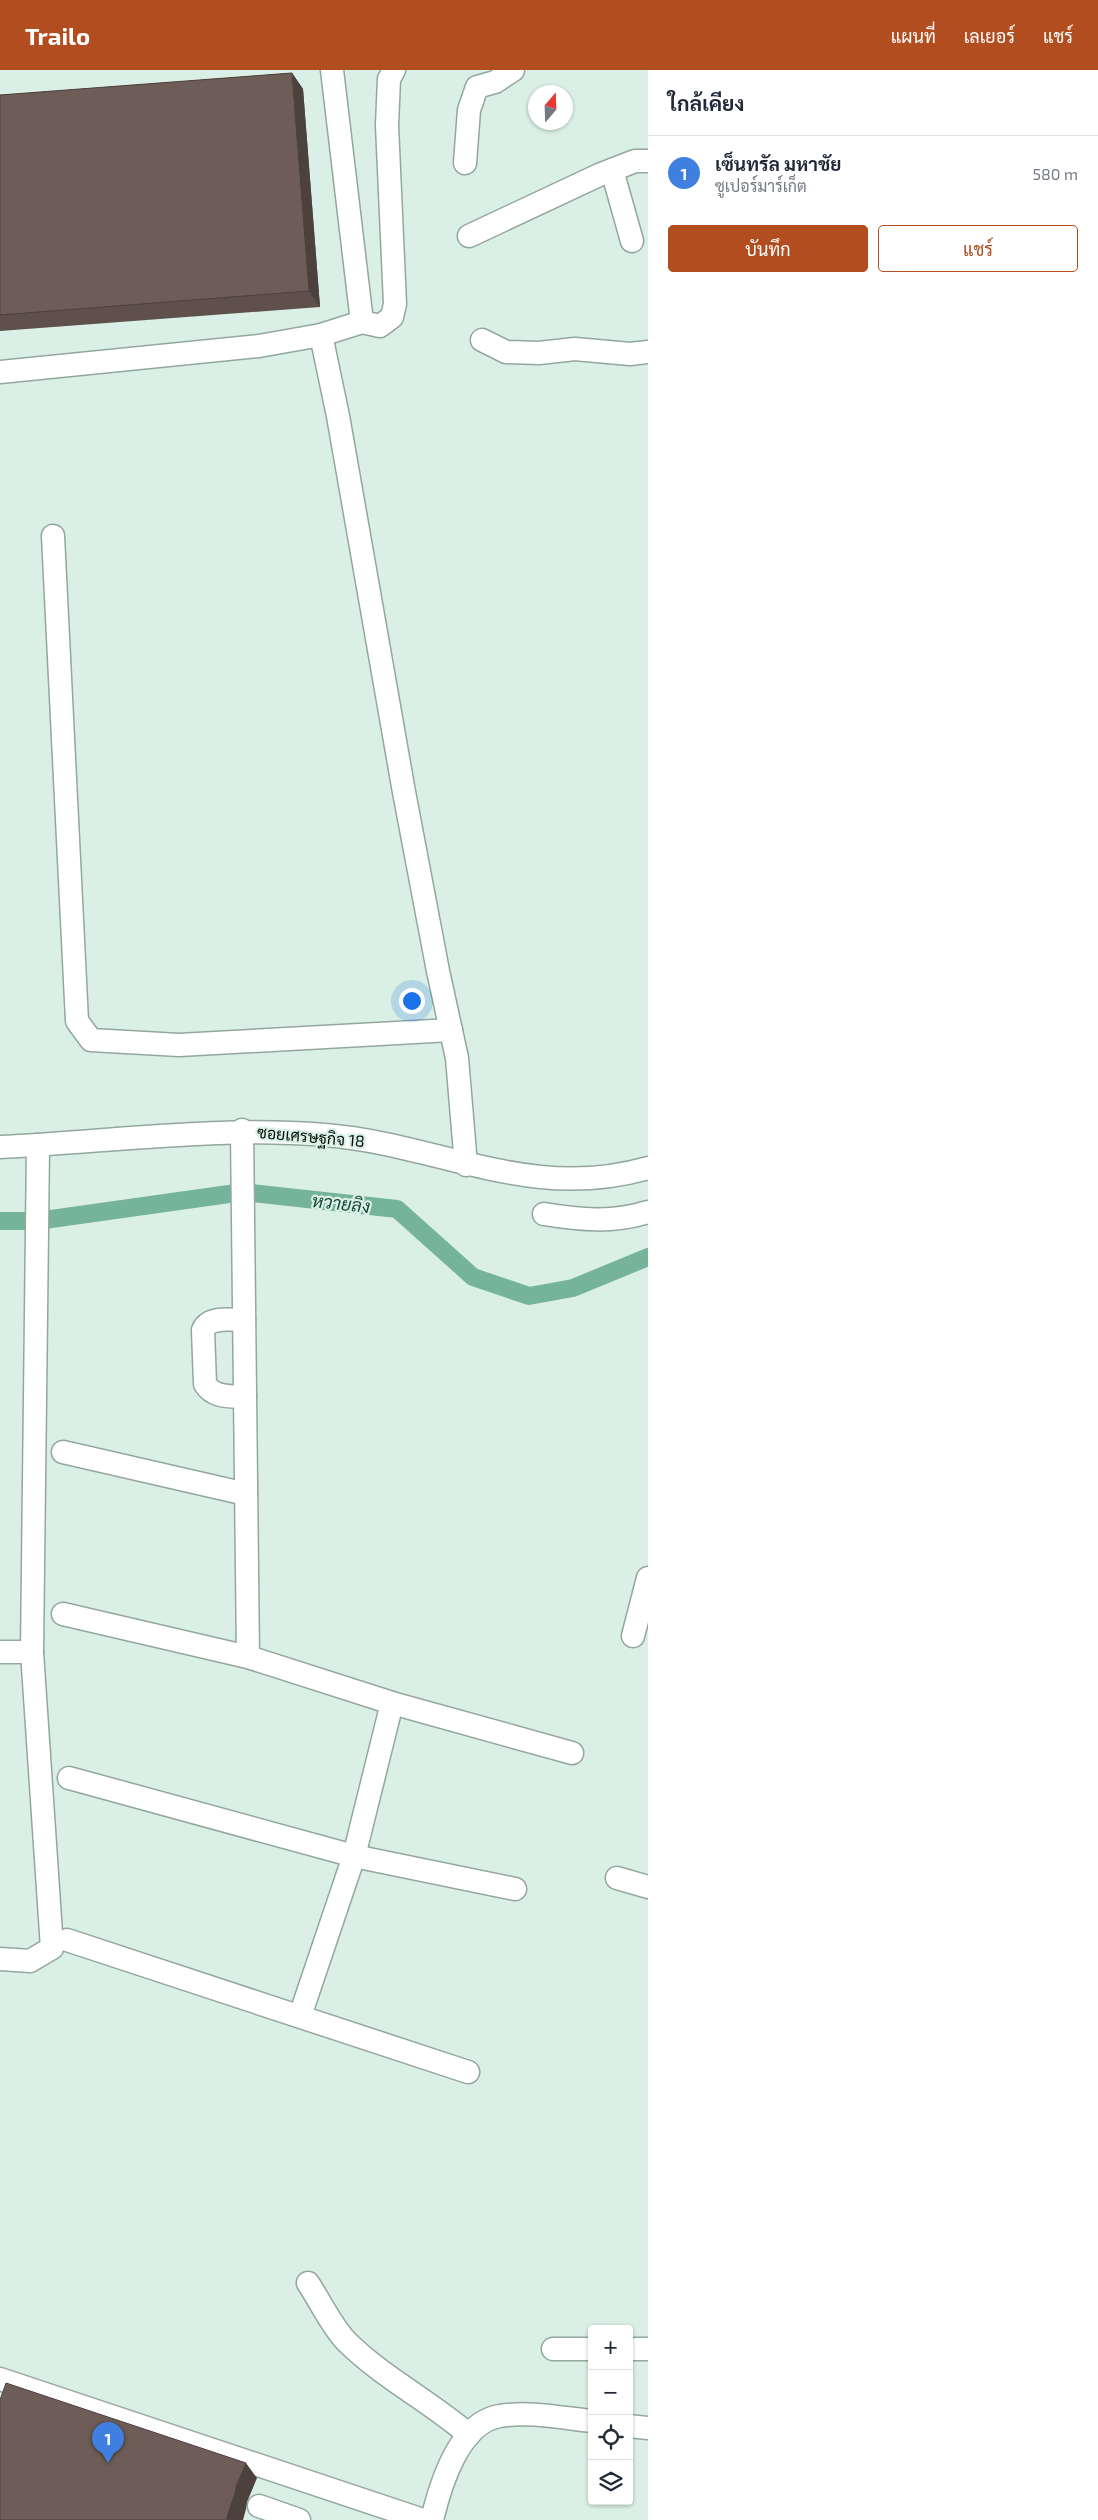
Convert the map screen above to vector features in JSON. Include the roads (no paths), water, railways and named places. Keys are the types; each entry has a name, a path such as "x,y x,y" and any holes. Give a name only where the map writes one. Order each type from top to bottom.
{"street":[{"path":"332,70 362,322"},
{"path":"0,372 259,346 321,335 362,322 380,326 392,317 395,304 388,125 389,79 394,70"},
{"path":"465,163 469,110 477,87 495,82 513,70"},
{"path":"469,236 539,201 612,170 635,161 648,161"},
{"path":"612,170 632,241"},
{"path":"321,335 412,830 457,1058 466,1165"},
{"path":"482,340 506,352 539,353 575,350 630,354 648,352"},
{"path":"53,536 77,1020 90,1040 179,1045 451,1030"},
{"path":"242,1130 248,1657"},
{"name":"ซอยเศรษฐกิจ 18","path":"0,1147 242,1130 327,1135 376,1142 466,1165 536,1178 601,1179 648,1168"},
{"path":"0,1959 30,1961 52,1948 32,1652 38,1145"},
{"path":"544,1214 586,1221 609,1220 648,1212"},
{"path":"244,1320 211,1321 206,1324 203,1330 205,1384 210,1392 216,1395 245,1396"},
{"path":"64,1452 246,1494"},
{"path":"633,1636 648,1578"},
{"path":"63,1614 248,1657 392,1704 572,1753"},
{"path":"0,1652 32,1652"},
{"path":"300,2016 354,1856 392,1704"},
{"path":"69,1778 354,1856 515,1889"},
{"path":"617,1878 648,1887"},
{"path":"67,1940 468,2072"},
{"path":"308,2283 345,2340 386,2377 448,2417 469,2435"},
{"path":"553,2349 588,2349"},
{"path":"633,2349 648,2349"},
{"path":"0,2379 423,2520"},
{"path":"432,2520 448,2468 469,2435 485,2422 498,2416 516,2414 588,2421"},
{"path":"633,2426 648,2428"},
{"path":"259,2506 299,2520"}],"waterway":[{"name":"หวายลิง","path":"0,1221 37,1221 243,1192 397,1209 473,1277 529,1296 573,1288 648,1257"}],"place":[{"name":"เซ็นทรัล มหาชัย","path":"108,2463"}]}
